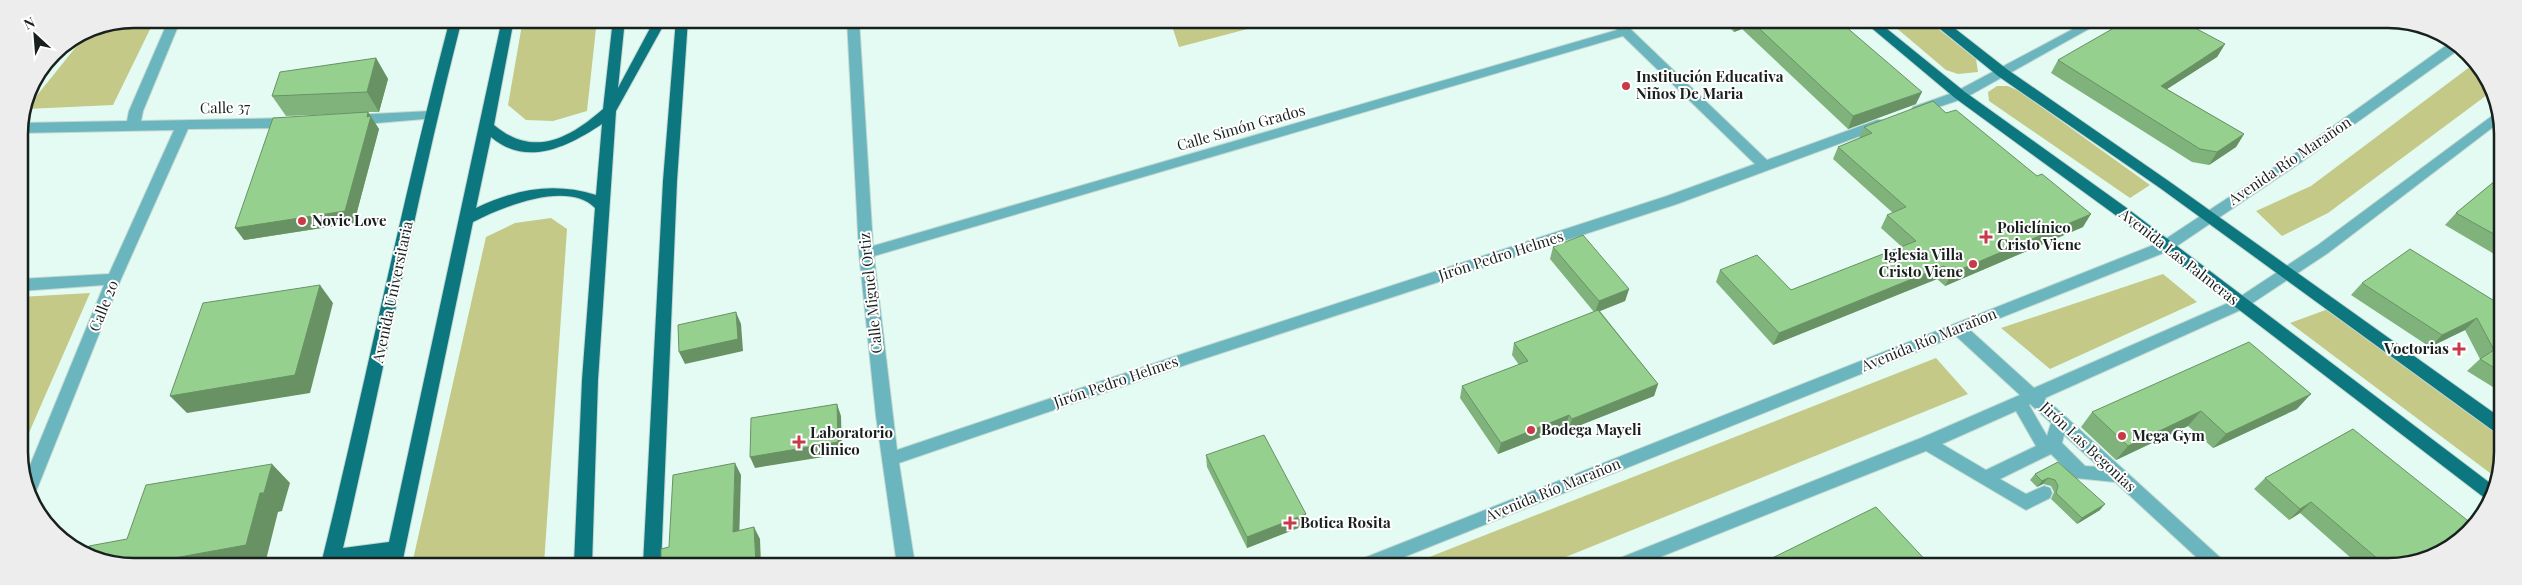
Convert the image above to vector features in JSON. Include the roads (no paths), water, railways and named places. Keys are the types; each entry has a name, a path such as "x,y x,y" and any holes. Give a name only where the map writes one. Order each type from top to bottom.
{"main road":[{"name":"Avenida Universitaria","path":"332,558 431,115 454,28"},
{"path":"381,558 395,557 506,28"},
{"path":"583,558 590,380 609,111 618,28"},
{"path":"487,126 500,139 524,149 548,147 570,141 609,111 656,28"},
{"path":"652,558 670,181 681,28"},
{"name":"Avenida Las Palmeras","path":"1878,28 1960,95 2166,246 2487,491"},
{"path":"1945,28 2004,73 2209,216 2494,422"},
{"path":"466,220 502,201 516,197 554,192 573,193 598,201 602,207"}],"street":[{"path":"133,125 136,111 171,28"},
{"name":"Calle Miguel Ortiz","path":"854,28 866,252 890,458 905,558"},
{"path":"1621,28 1765,166"},
{"name":"Jirón Pedro Helmes","path":"890,458 1191,357 1672,200 1960,95 2085,28"},
{"name":"Calle Simón Grados","path":"866,252 1210,154 1624,32"},
{"name":"Avenida Río Marañon","path":"1384,557 2166,246 2295,160 2452,48"},
{"path":"337,120 431,115"},
{"path":"1640,557 1927,443 2240,304 2287,273 2493,120"},
{"name":"Calle 37","path":"28,128 308,122"},
{"name":"Calle 20","path":"32,481 114,279 183,125"},
{"path":"28,284 114,279"},
{"name":"Jirón Las Begonias","path":"1959,329 2026,399 2060,421 2208,557"},
{"path":"2026,399 2049,447 2074,477 2117,475"},
{"path":"1985,478 2049,447 2060,421"},
{"path":"1927,443 2026,503 2044,493"}],"place":[{"name":"Institución Educativa Niños De Maria","path":"1626,86"},
{"name":"Novic Love","path":"302,221"},
{"name":"Policlínico Cristo Viene","path":"1986,237"},
{"name":"Iglesia Villa Cristo Viene","path":"1973,264"},
{"name":"Voctorias","path":"2459,349"},
{"name":"Bodega Mayeli","path":"1531,430"},
{"name":"Mega Gym","path":"2122,436"},
{"name":"Laboratorio Clinico","path":"799,442"},
{"name":"Botica Rosita","path":"1290,523"}]}
